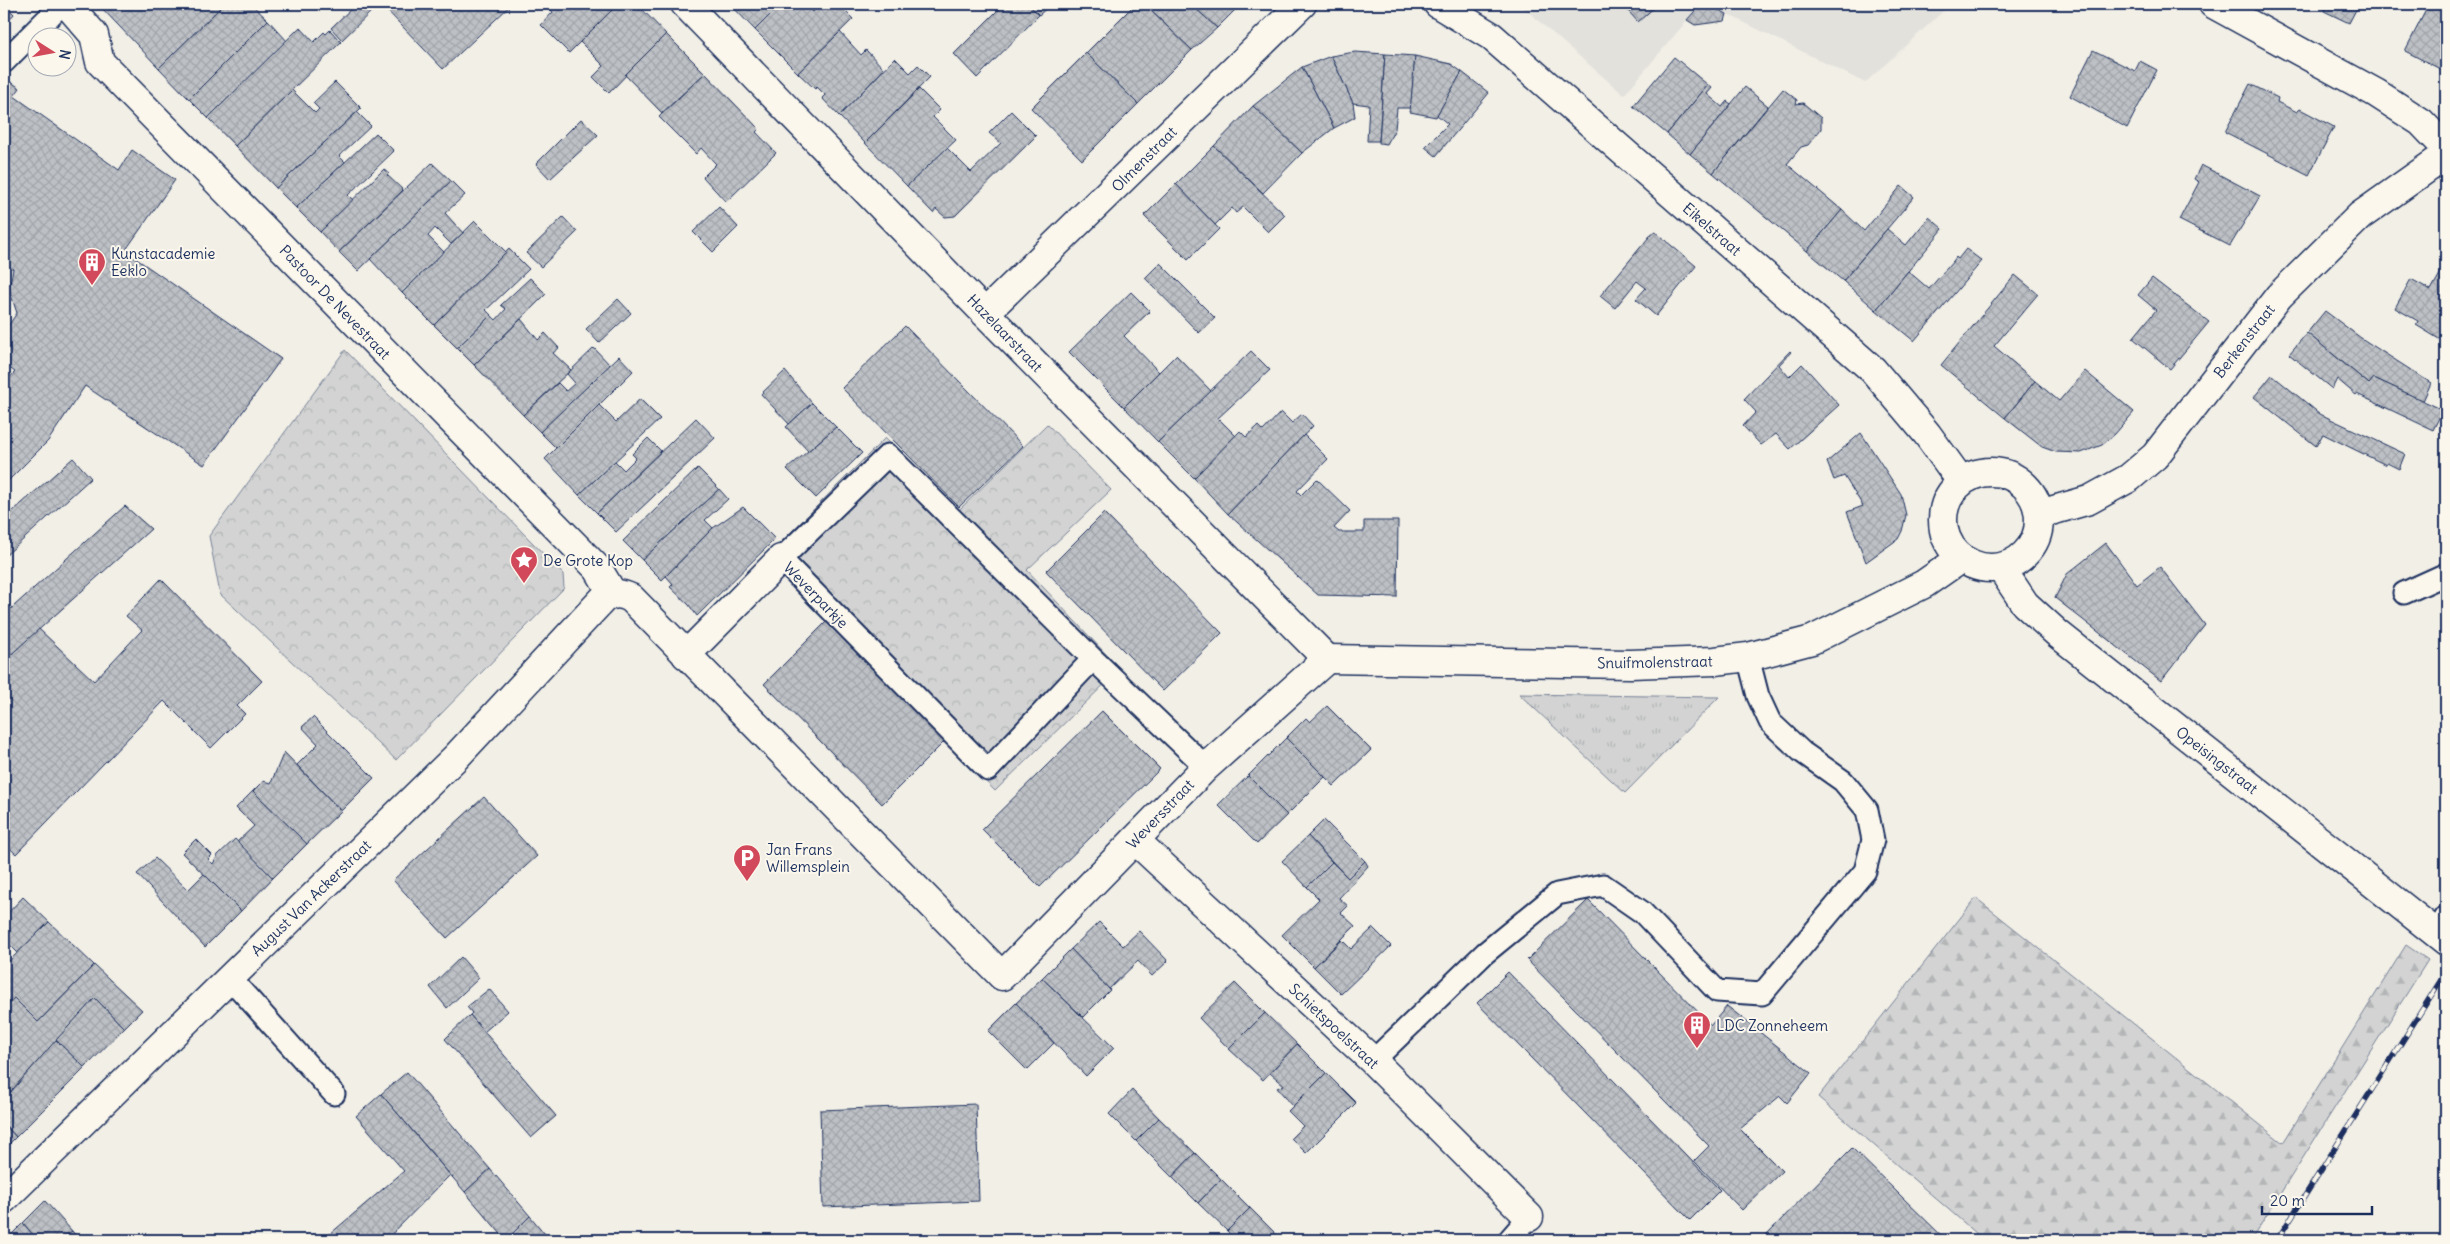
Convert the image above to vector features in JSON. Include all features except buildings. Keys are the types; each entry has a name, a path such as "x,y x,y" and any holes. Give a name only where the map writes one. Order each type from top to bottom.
{"street":[{"name":"Pastoor De Nevestraat","path":"67,4 94,35 100,62 591,562 613,594"},
{"name":"Hazelaarstraat","path":"685,4 985,313 1327,659"},
{"name":"Olmenstraat","path":"985,313 1302,4"},
{"name":"Eikelstraat","path":"1438,4 1491,36 1873,370 1927,434 1961,481"},
{"path":"2213,4 2376,93 2421,122 2446,148"},
{"name":"Berkenstraat","path":"2040,514 2089,500 2129,478 2155,456 2279,296 2360,216 2446,155"},
{"path":"1980,472 1999,472 2018,479 2033,494 2040,514 2036,538 2019,562 2001,568 1981,569 1960,559 1948,544 1941,520 1947,498 1961,481 1980,472"},
{"path":"613,594 619,593 631,598 686,655 781,559"},
{"name":"Snuifmolenstraat","path":"1327,659 1630,664 1714,661 1748,657 1812,640 1924,584 1960,559"},
{"name":"Opeisingstraat","path":"2001,568 2025,604 2058,634 2443,930"},
{"name":"August Van Ackerstraat","path":"4,1198 456,757 604,598 613,594"},
{"name":"Weversstraat","path":"686,655 1002,976 1206,766 1327,659"},
{"name":"Schietspoelstraat","path":"1134,840 1372,1062 1529,1217"}],"lane":[{"path":"4,62 62,4"},
{"name":"Weverparkje","path":"1093,659 988,770 781,559 888,455 1093,659 1206,766"},
{"path":"2404,593 2446,574"},
{"path":"1372,1062 1485,953 1558,894 1603,885 1642,912 1716,991 1762,994 1865,871 1874,840 1867,810 1843,781 1802,752 1770,722 1758,696 1748,657"},
{"path":"230,978 334,1094"},
{"path":"1509,1240 1529,1217"}],"shaded area":[{"path":"1519,4 1701,4 1624,95"},
{"path":"1707,4 1951,4 1865,83"}],"green space":[{"path":"345,350 563,574 564,588 396,760 220,594 209,536"},
{"path":"1047,424 1111,490 1027,570 1120,669 995,791 768,555 885,438 957,512"},
{"path":"1519,694 1719,697 1625,793"},
{"path":"1976,898 2283,1143 2406,945 2428,960 2251,1240 1984,1240 1818,1097"}],"railway":[{"path":"2277,1240 2446,972"}],"place":[{"name":"Kunstacademie Eeklo","path":"92,286"},
{"name":"De Grote Kop","path":"524,584"},
{"name":"Jan Frans Willemsplein","path":"747,882"},
{"name":"LDC Zonneheem","path":"1697,1049"}]}
